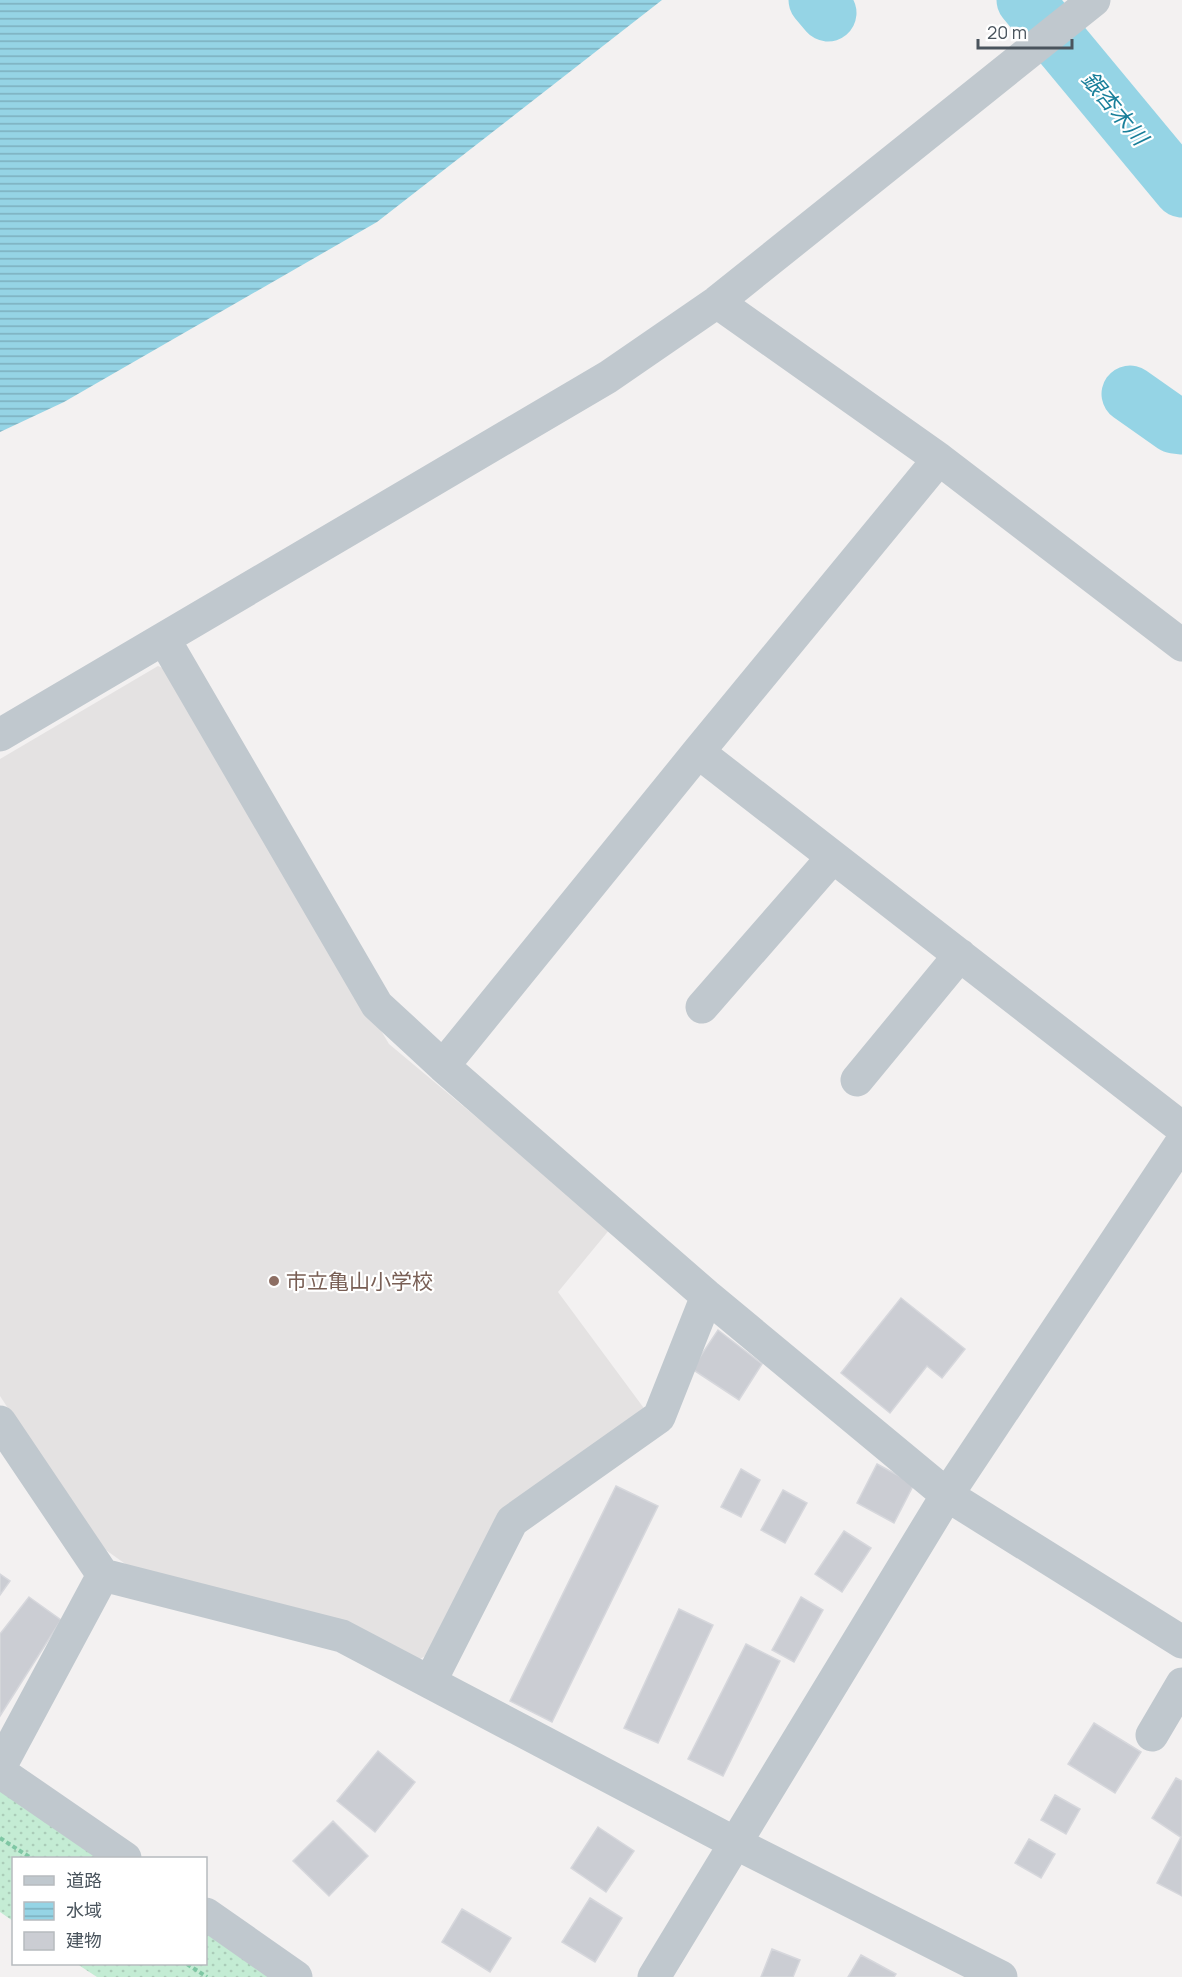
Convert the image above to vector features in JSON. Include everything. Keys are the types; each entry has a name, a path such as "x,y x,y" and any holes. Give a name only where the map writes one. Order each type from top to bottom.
{"street":[{"path":"0,735 608,377 717,302 1094,0"},
{"path":"717,302 939,459 1182,645"},
{"path":"443,1066 939,459"},
{"path":"164,639 377,1005 443,1066 707,1296 946,1495 1181,1640"},
{"path":"698,752 1182,1128"},
{"path":"702,1007 833,857"},
{"path":"858,1080 960,955"},
{"path":"654,1977 946,1495 1182,1142"},
{"path":"430,1682 512,1521 659,1417 707,1296"},
{"path":"0,1422 103,1575 342,1636 735,1843 1001,1977"},
{"path":"0,1767 103,1575"},
{"path":"1152,1735 1182,1684"},
{"path":"0,1772 124,1857"},
{"path":"207,1915 296,1977"}],"path":[{"path":"0,1838 29,1857"},
{"path":"189,1965 207,1977"}],"shaded area":[{"name":"市立亀山小学校","path":"158,666 167,670 389,1044 610,1229 558,1292 646,1411 502,1513 433,1652 418,1660 138,1573 96,1543 0,1396 0,759"}],"green space":[{"path":"0,1781 111,1857 12,1857 12,1920 0,1912"},
{"path":"207,1925 282,1977 97,1977 79,1965 207,1965"}],"water":[{"path":"0,0 662,0 377,222 64,402 0,432"}],"building":[{"path":"901,1298 965,1349 942,1378 927,1366 890,1413 841,1373"},
{"path":"718,1330 762,1364 739,1400 692,1369"},
{"path":"877,1464 914,1484 894,1523 857,1503"},
{"path":"741,1469 760,1480 741,1517 721,1507"},
{"path":"616,1486 658,1506 552,1722 510,1701"},
{"path":"783,1490 807,1503 785,1543 761,1530"},
{"path":"844,1531 871,1548 842,1592 815,1574"},
{"path":"0,1574 10,1581 0,1595"},
{"path":"29,1597 61,1620 0,1716 0,1634"},
{"path":"801,1597 823,1610 794,1662 772,1650"},
{"path":"679,1609 713,1625 658,1743 624,1728"},
{"path":"746,1644 780,1661 723,1776 688,1759"},
{"path":"1094,1723 1141,1752 1115,1793 1068,1764"},
{"path":"378,1751 415,1782 375,1832 337,1801"},
{"path":"1176,1778 1182,1781 1182,1838 1152,1818"},
{"path":"1055,1795 1080,1809 1066,1834 1041,1820"},
{"path":"333,1821 368,1856 329,1896 293,1861"},
{"path":"598,1827 634,1851 606,1892 571,1868"},
{"path":"1182,1838 1182,1896 1157,1883"},
{"path":"1029,1839 1055,1854 1041,1878 1015,1863"},
{"path":"590,1898 622,1918 595,1962 562,1942"},
{"path":"462,1909 511,1938 490,1972 442,1942"},
{"path":"772,1949 800,1960 793,1977 761,1977"},
{"path":"861,1955 896,1974 894,1977 848,1977"}],"waterway":[{"path":"817,0 828,13"},
{"name":"銀杏木川","path":"1025,0 1182,189"},
{"path":"1130,394 1174,425 1182,426"}],"place":[{"name":"市立亀山小学校","path":"274,1281"}]}
